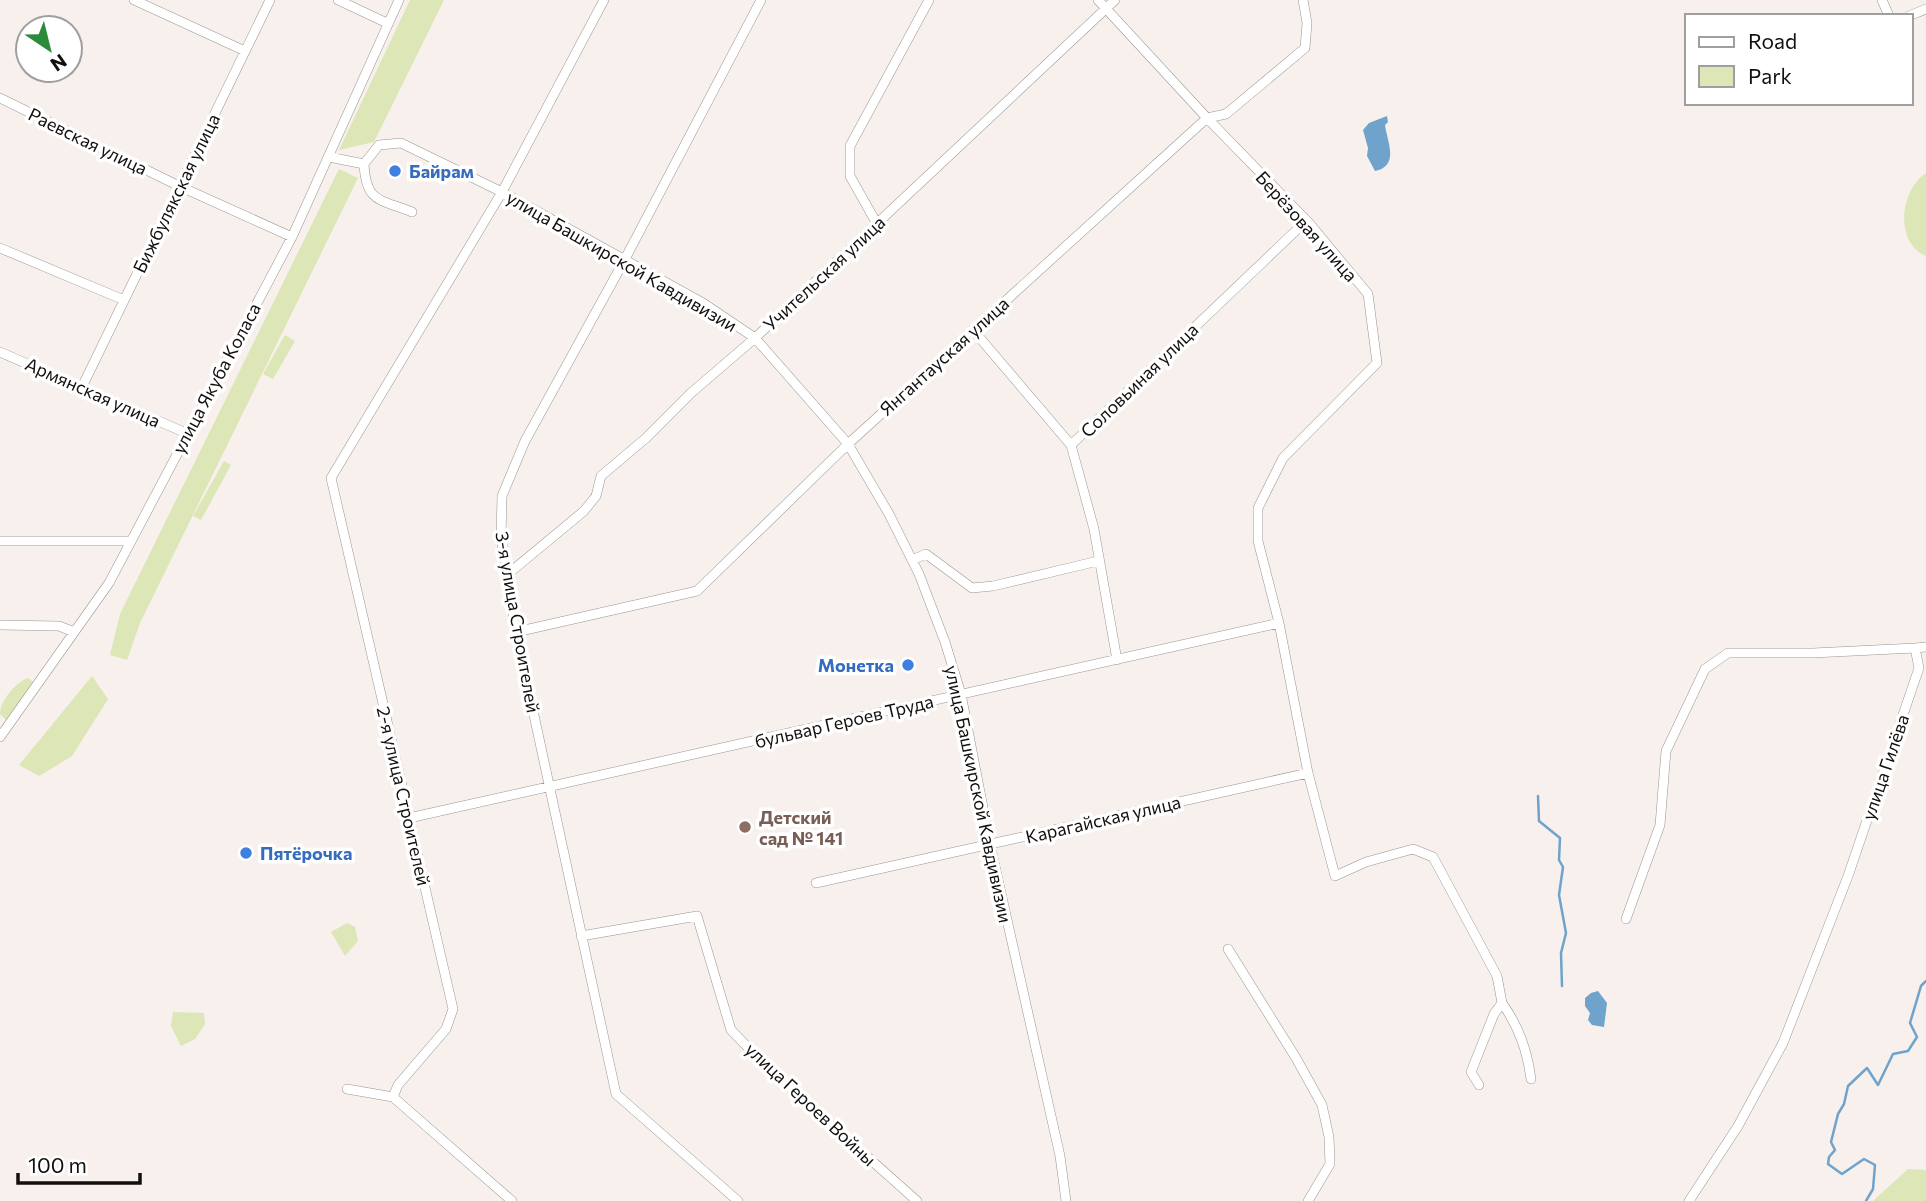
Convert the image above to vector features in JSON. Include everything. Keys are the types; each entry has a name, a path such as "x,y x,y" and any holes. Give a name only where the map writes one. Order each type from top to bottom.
{"street":[{"path":"134,0 245,51"},
{"name":"Бижбулякская улица","path":"82,387 270,0"},
{"path":"338,0 387,23"},
{"name":"улица Якуба Коласа","path":"0,737 108,583 292,237 399,0"},
{"path":"502,192 604,0"},
{"name":"3-я улица Строителей","path":"738,1201 615,1094 516,632 501,537 502,496 525,441 625,259 761,0"},
{"path":"877,224 850,176 850,146 929,0"},
{"name":"Берёзовая улица","path":"1098,0 1306,221 1368,294 1377,363 1283,458 1258,508 1258,541 1279,623 1308,773 1335,876 1366,862 1413,849 1433,858 1497,976 1502,1003"},
{"name":"Учительская улица","path":"508,574 584,511 596,496 601,476 755,338 1115,0"},
{"name":"Янгантауская улица","path":"516,632 697,591 848,444 1207,118 1226,114 1305,48 1307,23 1303,0"},
{"name":"Раевская улица","path":"0,97 179,186 292,237"},
{"name":"улица Башкирской Кавдивизии","path":"364,164 379,145 401,143 502,192 703,303 755,338 848,444 912,560 945,642 961,694 990,844 1057,1143 1066,1201"},
{"path":"328,157 364,164 365,185 373,196 412,212"},
{"name":"2-я улица Строителей","path":"393,1097 398,1085 446,1029 453,1009 400,789 402,786 331,478 502,192"},
{"name":"Соловьиная улица","path":"1117,660 1094,529 1071,445 1306,221"},
{"path":"0,248 124,300"},
{"path":"973,330 1071,445"},
{"name":"Армянская улица","path":"0,352 186,433"},
{"path":"0,541 130,541"},
{"path":"912,560 926,554 972,588 993,586 1098,561"},
{"name":"бульвар Героев Труда","path":"409,818 1279,623"},
{"path":"0,625 59,626 74,632"},
{"path":"1626,919 1660,825 1666,751 1705,668 1728,653 1813,653 1926,647"},
{"name":"улица Гилёва","path":"1689,1201 1738,1126 1783,1043 1848,876 1919,667 1914,648"},
{"name":"Карагайская улица","path":"816,883 1308,773"},
{"name":"улица Героев Войны","path":"581,936 697,916 731,1030 770,1070 918,1201"},
{"path":"1228,949 1322,1105 1329,1137 1330,1164 1308,1201"},
{"path":"1479,1085 1471,1072 1490,1024 1502,1003 1513,1019 1527,1051 1531,1079"},
{"path":"347,1089 393,1097 512,1201"}],"green space":[{"path":"410,0 444,0 374,142 339,150"},
{"path":"339,169 358,178 140,623 127,660 110,655 120,614"},
{"path":"1926,173 1926,256 1909,240 1904,216 1911,191"},
{"path":"285,335 295,341 273,379 263,374"},
{"path":"224,461 231,465 201,520 193,516"},
{"path":"92,676 108,699 72,756 39,776 19,765"},
{"path":"28,678 36,684 8,722 0,714 3,703 14,688"},
{"path":"347,923 355,927 358,941 345,956 331,932"},
{"path":"173,1012 204,1013 205,1024 195,1039 181,1046 171,1026"},
{"path":"1908,1169 1926,1170 1926,1201 1873,1201"}],"water":[{"path":"1387,116 1388,122 1385,125 1390,158 1383,168 1375,171 1367,156 1368,148 1363,130 1369,123"},
{"path":"1598,991 1607,1003 1604,1027 1592,1025 1588,1020 1590,1013 1585,1006 1585,998"}],"waterway":[{"path":"1538,796 1539,821 1560,838 1559,860 1563,867 1559,895 1566,933 1561,953 1562,986"},
{"path":"1866,1201 1873,1189 1875,1165 1864,1159 1842,1174 1828,1164 1829,1157 1835,1150 1831,1142 1838,1114 1844,1104 1848,1086 1867,1068 1878,1085 1893,1054 1908,1051 1917,1037 1910,1023 1921,986 1926,981"}],"place":[{"name":"Байрам","path":"395,171"},
{"name":"Монетка","path":"908,665"},
{"name":"Детский сад № 141","path":"745,827"},
{"name":"Пятёрочка","path":"246,853"}]}
